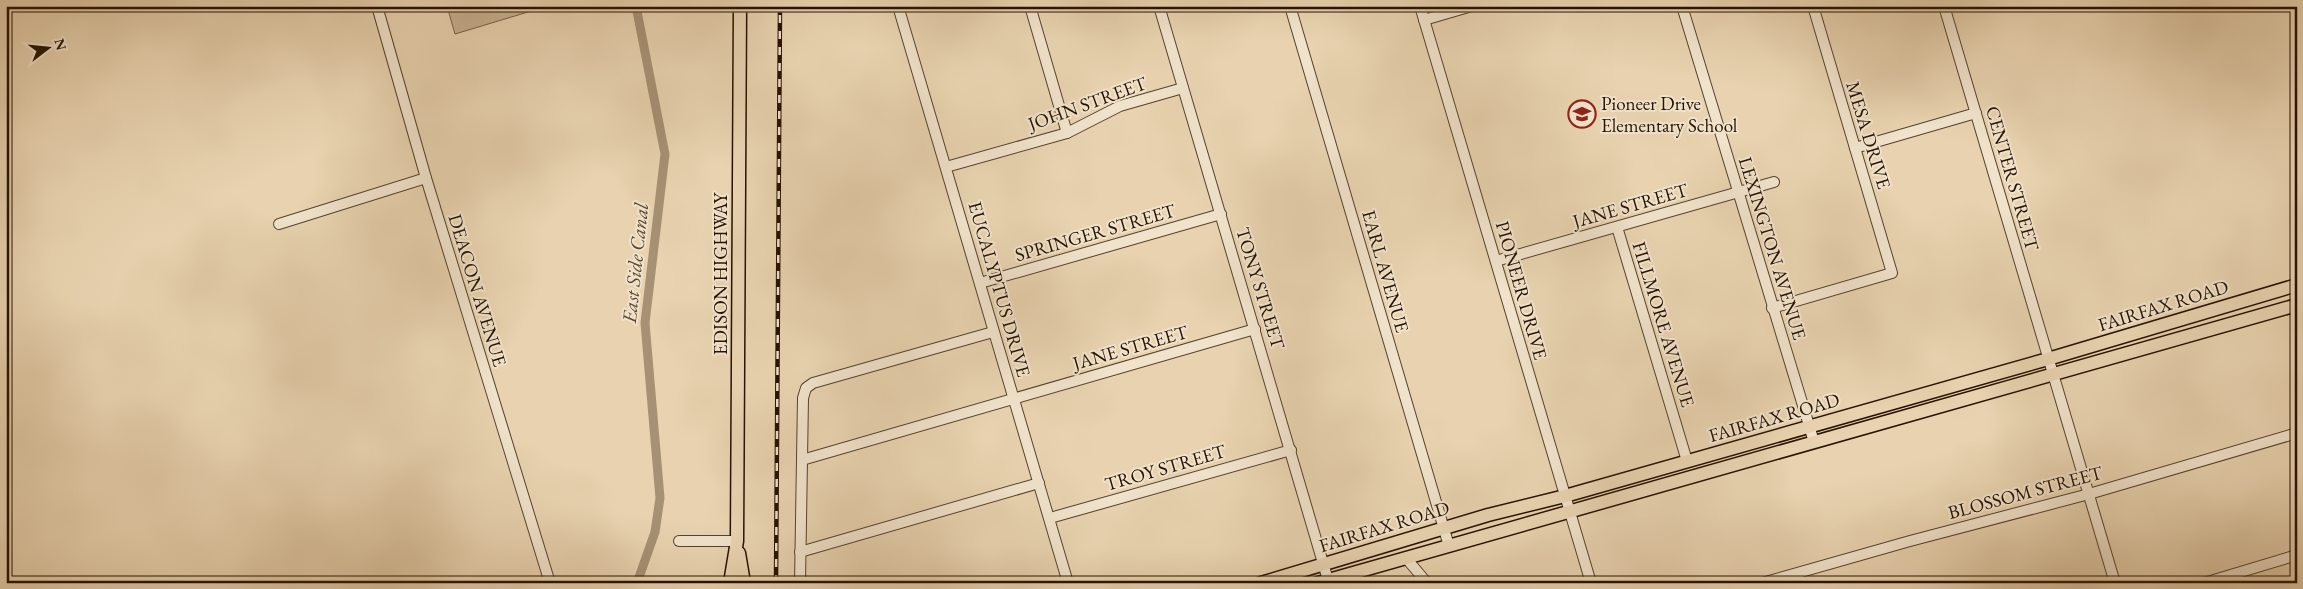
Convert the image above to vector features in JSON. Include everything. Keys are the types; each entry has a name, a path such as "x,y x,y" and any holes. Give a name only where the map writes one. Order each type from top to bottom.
{"main road":[{"name":"EDISON HIGHWAY","path":"730,583 737,541 740,6"},
{"name":"FAIRFAX ROAD","path":"1261,583 1444,528 1565,496 2048,359 2297,285"},
{"name":"FAIRFAX ROAD","path":"1323,581 2297,305"},
{"name":"EDISON HIGHWAY","path":"737,541 744,583"}],"street":[{"name":"DEACON AVENUE","path":"376,6 426,178 550,583"},
{"name":"EUCALYPTUS DRIVE","path":"898,6 1068,583"},
{"path":"1030,6 1067,133"},
{"name":"TONY STREET","path":"1159,6 1324,564 1323,581"},
{"name":"EARL AVENUE","path":"1290,6 1449,546"},
{"name":"PIONEER DRIVE","path":"1420,6 1591,583"},
{"path":"1424,20 1472,6"},
{"name":"LEXINGTON AVENUE","path":"1682,6 1814,442"},
{"name":"MESA DRIVE","path":"1772,308 1892,273 1813,6"},
{"name":"CENTER STREET","path":"1944,6 2115,583"},
{"name":"JOHN STREET","path":"946,167 1067,133 1120,106 1184,88"},
{"path":"1855,148 1976,113"},
{"path":"279,224 426,178"},
{"name":"JANE STREET","path":"1496,261 1774,182"},
{"name":"SPRINGER STREET","path":"980,283 1221,214"},
{"name":"FILLMORE AVENUE","path":"1617,226 1687,461"},
{"name":"JANE STREET","path":"802,460 1255,329"},
{"path":"800,583 803,398 806,388 813,383 994,332"},
{"name":"BLOSSOM STREET","path":"1762,583 1910,541 2089,494 2297,433"},
{"name":"TROY STREET","path":"1050,518 1291,450"},
{"path":"800,552 1039,484"},
{"path":"679,541 737,541"},
{"path":"2204,583 2297,555"},
{"path":"1406,558 1427,583"}],"shaded area":[{"path":"447,6 548,6 455,34"}],"waterway":[{"name":"East Side Canal","path":"636,6 665,154 645,323 660,498 655,532 637,583"}],"railway":[{"path":"776,583 780,6"}],"place":[{"name":"Pioneer Drive Elementary School","path":"1582,114"}]}
